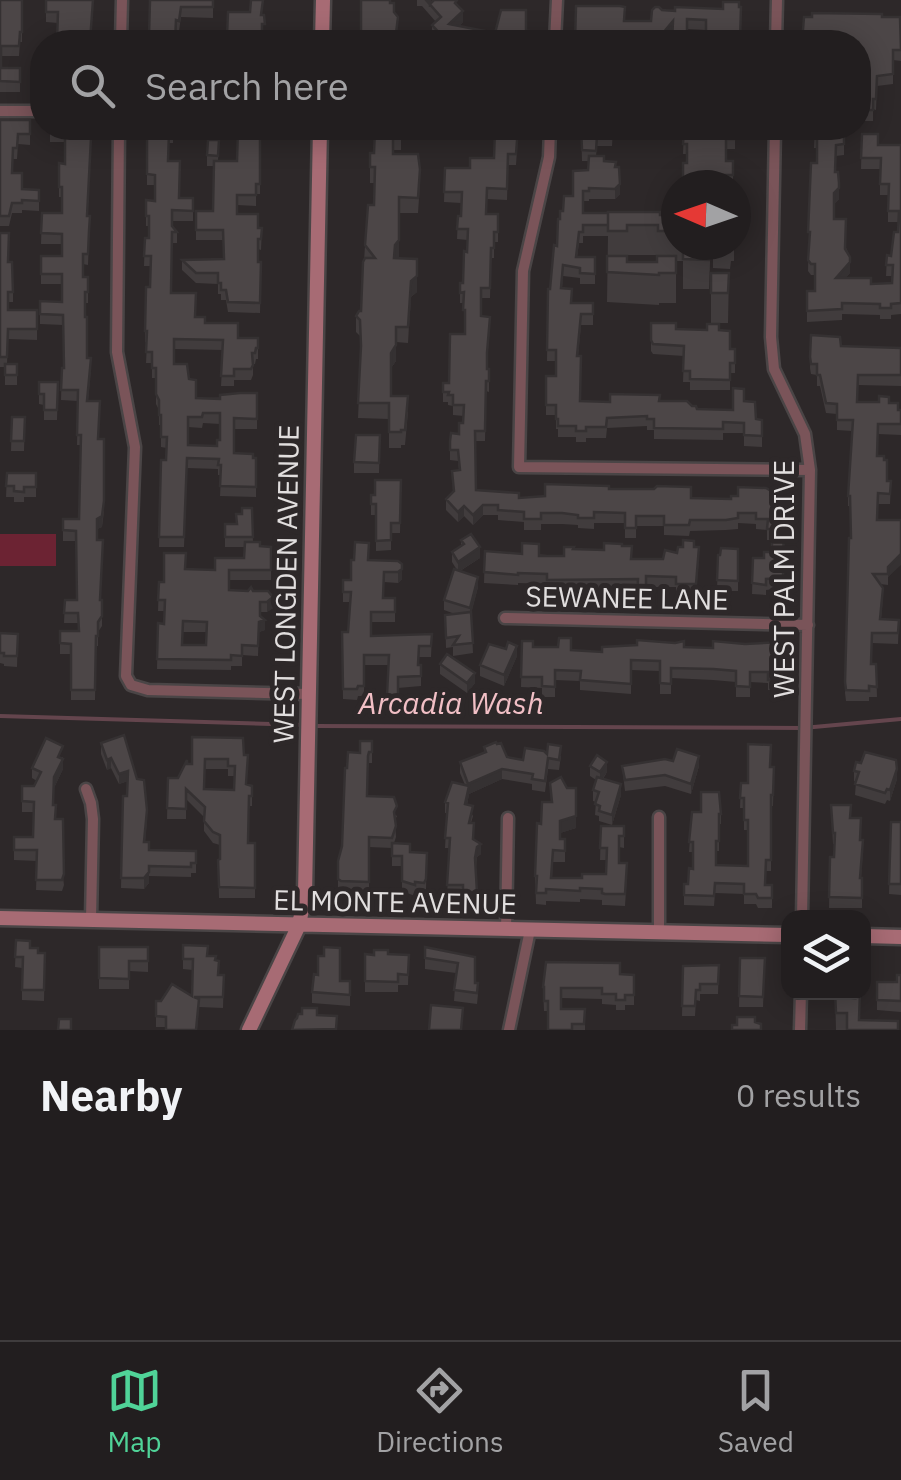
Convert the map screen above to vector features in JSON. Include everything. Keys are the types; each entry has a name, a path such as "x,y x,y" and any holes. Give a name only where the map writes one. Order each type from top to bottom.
{"street":[{"path":"121,30 122,0"},
{"path":"322,30 323,0"},
{"path":"555,30 557,0"},
{"path":"776,30 777,0"},
{"path":"0,110 30,111"},
{"path":"119,140 117,352 135,447 126,676 131,685 141,690 308,694"},
{"name":"WEST LONGDEN AVENUE","path":"249,1030 299,925 305,894 320,140"},
{"path":"550,140 523,270 519,467 810,470"},
{"name":"WEST PALM DRIVE","path":"775,140 771,337 774,369 805,434 810,470 802,910"},
{"name":"SEWANEE LANE","path":"505,618 808,625"},
{"path":"86,789 93,818 90,919"},
{"path":"506,930 508,818"},
{"path":"658,932 659,818"},
{"name":"EL MONTE AVENUE","path":"0,918 781,935"},
{"path":"509,1030 530,930"},
{"path":"871,936 901,937"},
{"path":"800,1000 800,1030"}],"shaded area":[{"path":"0,534 56,534 56,566 0,566"}],"building":[{"path":"0,0 22,0 19,46 1,46 1,68 20,68 20,82 0,81"},
{"path":"46,0 93,0 91,30 57,30 58,12 46,12"},
{"path":"150,0 213,0 213,7 181,7 176,30 149,30"},
{"path":"251,0 263,0 262,30 227,30 228,12 250,12"},
{"path":"361,0 394,3 396,30 361,30"},
{"path":"426,0 430,4 434,0 457,0 455,3 463,11 449,24 480,30 437,30 432,25 441,17"},
{"path":"723,2 739,2 740,30 706,30 706,20 687,19 687,30 673,30 673,21 666,30 575,30 576,6 625,7 624,21 651,21 655,7 675,11 675,7 723,9"},
{"path":"501,10 526,10 526,30 496,30"},
{"path":"812,13 900,17 901,50 893,50 893,74 877,76 873,110 871,30 803,30 804,17 812,17"},
{"path":"0,120 30,120 30,134 18,134 17,148 13,148 12,173 22,173 22,189 39,190 39,201 12,203 9,216 0,216"},
{"path":"871,134 878,134 878,145 901,145 901,303 880,308 880,304 842,303 842,309 807,311 807,291 815,291 815,264 808,260 808,232 811,163 817,163 817,140 844,140 844,144 836,145 839,188 834,193 834,219 846,219 845,249 850,262 836,278 871,278 871,284 892,283 893,265 886,265 894,232 898,232 899,211 888,211 889,184 880,184 881,158 861,158 862,140 871,140"},
{"path":"65,140 91,140 88,254 83,254 83,277 88,277 87,358 91,358 87,401 100,401 98,439 104,439 104,501 102,516 97,519 97,540 103,540 102,616 96,636 95,690 71,690 71,644 60,643 60,631 79,631 78,613 64,613 65,600 77,600 76,531 63,530 63,519 79,519 81,435 77,435 78,390 61,390 63,315 40,314 40,301 62,302 62,274 41,274 41,256 62,256 62,234 41,233 42,213 62,213 59,163 65,164"},
{"path":"147,140 169,140 168,161 180,161 179,198 193,198 193,211 172,210 172,226 177,232 172,232 171,293 196,293 195,317 205,317 205,323 238,323 238,338 258,338 251,369 234,369 234,376 221,376 223,340 174,339 174,364 187,364 189,379 196,380 196,398 257,393 257,419 234,418 234,453 253,454 256,458 256,487 220,486 219,459 187,458 184,537 159,537 161,460 166,460 167,437 161,437 156,368 152,368 152,352 146,352 146,287 150,287 151,256 144,256 145,238 149,238 146,200 155,201 155,175 147,174","holes":["220,413 217,446 188,445 188,417"]},
{"path":"208,140 219,140 218,156 207,155"},
{"path":"238,140 260,140 260,184 256,184 256,195 237,195 237,214 258,214 258,228 262,228 258,239 260,303 228,302 226,290 221,290 218,283 218,273 196,273 182,260 224,259 223,230 196,230 196,211 213,211 214,161 237,161"},
{"path":"375,140 393,140 393,154 418,154 420,169 418,198 399,197 399,240 394,258 417,259 417,276 411,281 408,327 396,327 396,345 391,353 391,396 408,396 405,430 401,432 389,432 389,403 358,403 361,346 360,320 356,316 361,311 363,262 365,258 375,258 365,245 368,205 374,205 375,167 370,167 370,153 374,153"},
{"path":"495,140 517,140 516,154 508,154 507,189 487,188 486,214 498,214 498,232 494,232 491,248 490,288 481,288 481,316 490,317 489,381 485,431 475,431 476,490 519,493 519,498 545,496 545,484 609,489 691,487 691,498 731,499 738,496 738,487 787,493 783,578 766,579 766,585 752,583 753,558 764,558 764,552 772,552 768,519 756,519 756,513 738,513 738,518 726,520 690,520 689,525 664,525 664,516 636,516 636,528 625,528 625,513 594,512 594,518 578,518 541,513 541,519 524,519 524,512 498,510 498,505 483,505 473,515 464,506 458,512 446,499 454,491 452,471 460,470 458,450 450,450 450,441 451,433 459,434 464,405 453,405 453,395 443,392 443,383 449,383 450,334 465,334 464,292 460,293 460,283 468,229 457,229 462,192 444,192 445,168 470,168 470,158 494,158"},
{"path":"582,140 597,140 596,151 582,150"},
{"path":"683,140 726,140 726,161 733,161 733,170 683,170 687,144"},
{"path":"589,156 604,156 604,161 616,162 620,184 615,189 583,191 583,213 608,213 608,225 583,225 583,232 579,232 576,257 595,257 595,274 580,273 580,268 563,265 561,288 572,289 571,303 593,303 593,314 581,314 577,356 581,356 580,401 610,402 610,394 660,395 659,401 687,401 697,409 733,410 733,388 744,389 744,401 755,402 756,419 762,420 762,436 744,435 744,423 723,422 723,429 654,428 654,419 647,416 607,418 606,427 586,427 586,431 576,431 576,426 558,426 556,405 546,405 546,376 556,376 556,350 547,350 548,289 564,196 573,196 573,171 588,170"},
{"path":"608,212 661,215 661,231 658,225 627,225 627,231 608,231"},
{"path":"0,233 9,233 13,292 8,292 8,310 37,310 37,329 8,329 7,357 0,357"},
{"path":"607,256 627,256 627,262 657,262 657,256 661,260 676,260 676,273 607,272"},
{"path":"711,273 729,273 728,293 711,293"},
{"path":"651,323 676,323 676,329 707,330 707,324 719,324 719,330 730,331 735,363 730,363 730,380 690,379 690,371 683,371 684,346 653,344"},
{"path":"811,335 840,337 841,346 901,348 901,375 858,375 857,402 879,402 879,396 889,397 889,403 898,403 901,410 901,424 878,424 877,456 887,460 887,481 891,481 890,494 878,493 877,520 901,520 901,554 888,567 888,574 873,574 883,588 880,619 899,620 898,633 872,633 871,664 876,664 877,687 869,686 869,691 846,690 845,682 853,420 837,420 837,404 826,403 817,364 811,364"},
{"path":"5,364 17,364 17,375 5,375"},
{"path":"39,382 58,382 57,410 44,410"},
{"path":"12,417 25,417 24,441 11,441"},
{"path":"356,435 380,435 379,463 354,462"},
{"path":"7,473 36,473 36,487 14,491 14,486 6,486"},
{"path":"375,480 401,480 400,523 391,523 391,540 376,541 376,504 371,504"},
{"path":"242,508 252,508 253,537 225,537 225,524 237,524 236,514 242,514"},
{"path":"471,534 480,547 458,562 452,552"},
{"path":"683,540 694,541 694,547 699,547 696,584 676,584 676,577 646,576 646,598 637,598 638,579 547,580 547,574 484,572 485,551 522,554 522,543 539,544 539,556 564,556 564,547 604,550 604,543 632,546 631,559 663,559 665,550 677,553"},
{"path":"245,542 271,547 271,570 229,570 229,590 248,591 251,587 253,591 268,591 273,597 260,602 260,616 265,620 259,622 258,646 242,645 242,656 231,655 231,660 157,659 158,623 164,624 165,600 158,600 159,582 164,582 164,553 186,553 185,569 215,570 215,558 244,558","holes":["183,621 207,622 206,645 182,645"]},
{"path":"355,542 369,543 368,560 402,564 398,572 384,572 383,598 395,598 395,612 371,612 371,636 432,634 431,646 419,646 421,676 398,677 398,695 387,695 389,655 364,655 364,686 343,689 342,632 348,632 351,592 343,592 343,580 351,580"},
{"path":"721,548 738,549 738,581 717,580"},
{"path":"454,569 478,577 470,608 444,600"},
{"path":"471,612 473,643 453,645 459,636 446,638 445,615"},
{"path":"0,633 18,634 17,656 0,653"},
{"path":"559,638 571,638 571,650 602,652 602,647 637,645 637,640 684,641 684,647 713,648 713,641 783,642 781,680 768,680 768,672 750,672 750,687 736,686 736,671 671,668 671,684 660,683 660,661 631,660 631,684 580,680 581,671 555,670 555,687 542,686 542,677 521,677 522,641 533,641 533,647 558,647"},
{"path":"508,642 517,646 504,675 480,665 489,644 506,649"},
{"path":"447,654 475,673 467,683 440,664"},
{"path":"124,735 137,779 144,780 144,842 149,842 149,850 196,851 196,863 191,863 191,867 149,866 144,878 121,878 123,796 127,796 128,771 119,774 111,758 107,760 101,743"},
{"path":"192,737 243,738 244,755 248,755 246,784 252,786 248,843 255,843 255,888 219,887 220,835 204,821 205,807 186,789 186,809 167,808 168,778 178,778 187,760 187,764 192,764","holes":["205,759 228,759 228,766 235,766 234,790 204,789"]},
{"path":"46,738 63,746 58,757 63,759 54,777 53,805 55,819 63,819 62,880 36,880 37,850 14,850 14,837 33,837 34,802 22,801 22,786 34,786 41,772 32,768"},
{"path":"360,741 372,741 367,796 394,797 397,806 392,838 369,837 369,882 338,879 345,768 348,752 360,753"},
{"path":"501,743 507,757 523,760 525,748 547,754 548,744 561,746 559,760 548,758 545,781 532,779 533,774 502,769 468,784 460,762 486,752 484,747"},
{"path":"748,744 771,745 771,860 766,860 765,885 772,885 772,898 744,894 744,884 715,883 714,896 684,895 689,868 693,869 693,842 689,842 692,812 701,812 701,792 719,792 716,865 748,866 748,820 744,820 744,798 740,798 741,783 748,783"},
{"path":"677,749 699,756 691,784 665,775 625,780 622,766 673,761"},
{"path":"865,752 896,760 890,790 885,793 855,784 859,772 854,771 856,762 861,763"},
{"path":"597,755 607,762 600,772 590,766"},
{"path":"561,777 567,788 576,788 576,816 560,821 565,851 553,850 551,878 606,874 607,848 600,848 601,826 624,826 624,836 619,836 619,863 627,863 625,894 580,888 536,893 537,823 541,824 542,802 552,802 550,783"},
{"path":"597,777 621,784 612,815 599,811 600,806 595,804 599,792 593,790"},
{"path":"452,782 469,786 465,804 473,806 469,823 474,823 473,839 481,844 475,858 477,892 463,892 463,885 447,885 450,838 445,838 445,802"},
{"path":"831,805 851,805 850,818 861,818 862,898 829,897 835,833"},
{"path":"891,822 901,822 901,884 889,884"},
{"path":"392,843 410,844 410,852 427,853 424,883 402,881 402,856 392,856"},
{"path":"16,940 30,941 30,948 45,953 44,990 22,990 23,957 15,957"},
{"path":"183,945 208,946 207,956 216,956 218,975 224,975 223,997 194,997 199,999 196,1030 166,1030 166,1017 156,1016 156,1001 161,1001 172,984 192,996 193,959 183,959"},
{"path":"99,947 148,947 148,961 129,961 129,979 99,978"},
{"path":"324,947 340,948 340,981 350,981 350,995 312,992 314,974 318,975 318,956 324,956"},
{"path":"425,947 475,957 477,993 454,990 458,963 425,958"},
{"path":"374,950 409,955 408,975 398,974 398,982 365,981 365,954 374,955"},
{"path":"740,958 765,958 763,997 739,996"},
{"path":"546,962 620,963 620,974 634,975 634,995 616,1000 616,994 602,994 602,988 561,988 561,1009 585,1009 584,1024 572,1024 572,1030 548,1030 548,1001 544,1001 543,987"},
{"path":"719,965 718,984 700,984 695,1006 682,1006 683,966"},
{"path":"897,975 901,975 901,1001 877,1000 877,982 897,982"},
{"path":"835,1000 860,1000 859,1020 898,1021 898,1030 847,1030 847,1013 836,1013"},
{"path":"431,1005 463,1008 461,1030 429,1030"},
{"path":"302,1008 317,1008 317,1015 337,1016 336,1029 292,1030"},
{"path":"737,1017 755,1017 761,1030 732,1030"},
{"path":"59,1019 71,1019 71,1030 58,1030"}],"waterway":[{"name":"Arcadia Wash","path":"0,716 305,725"},
{"name":"Arcadia Wash","path":"315,726 803,728 901,719"}]}
